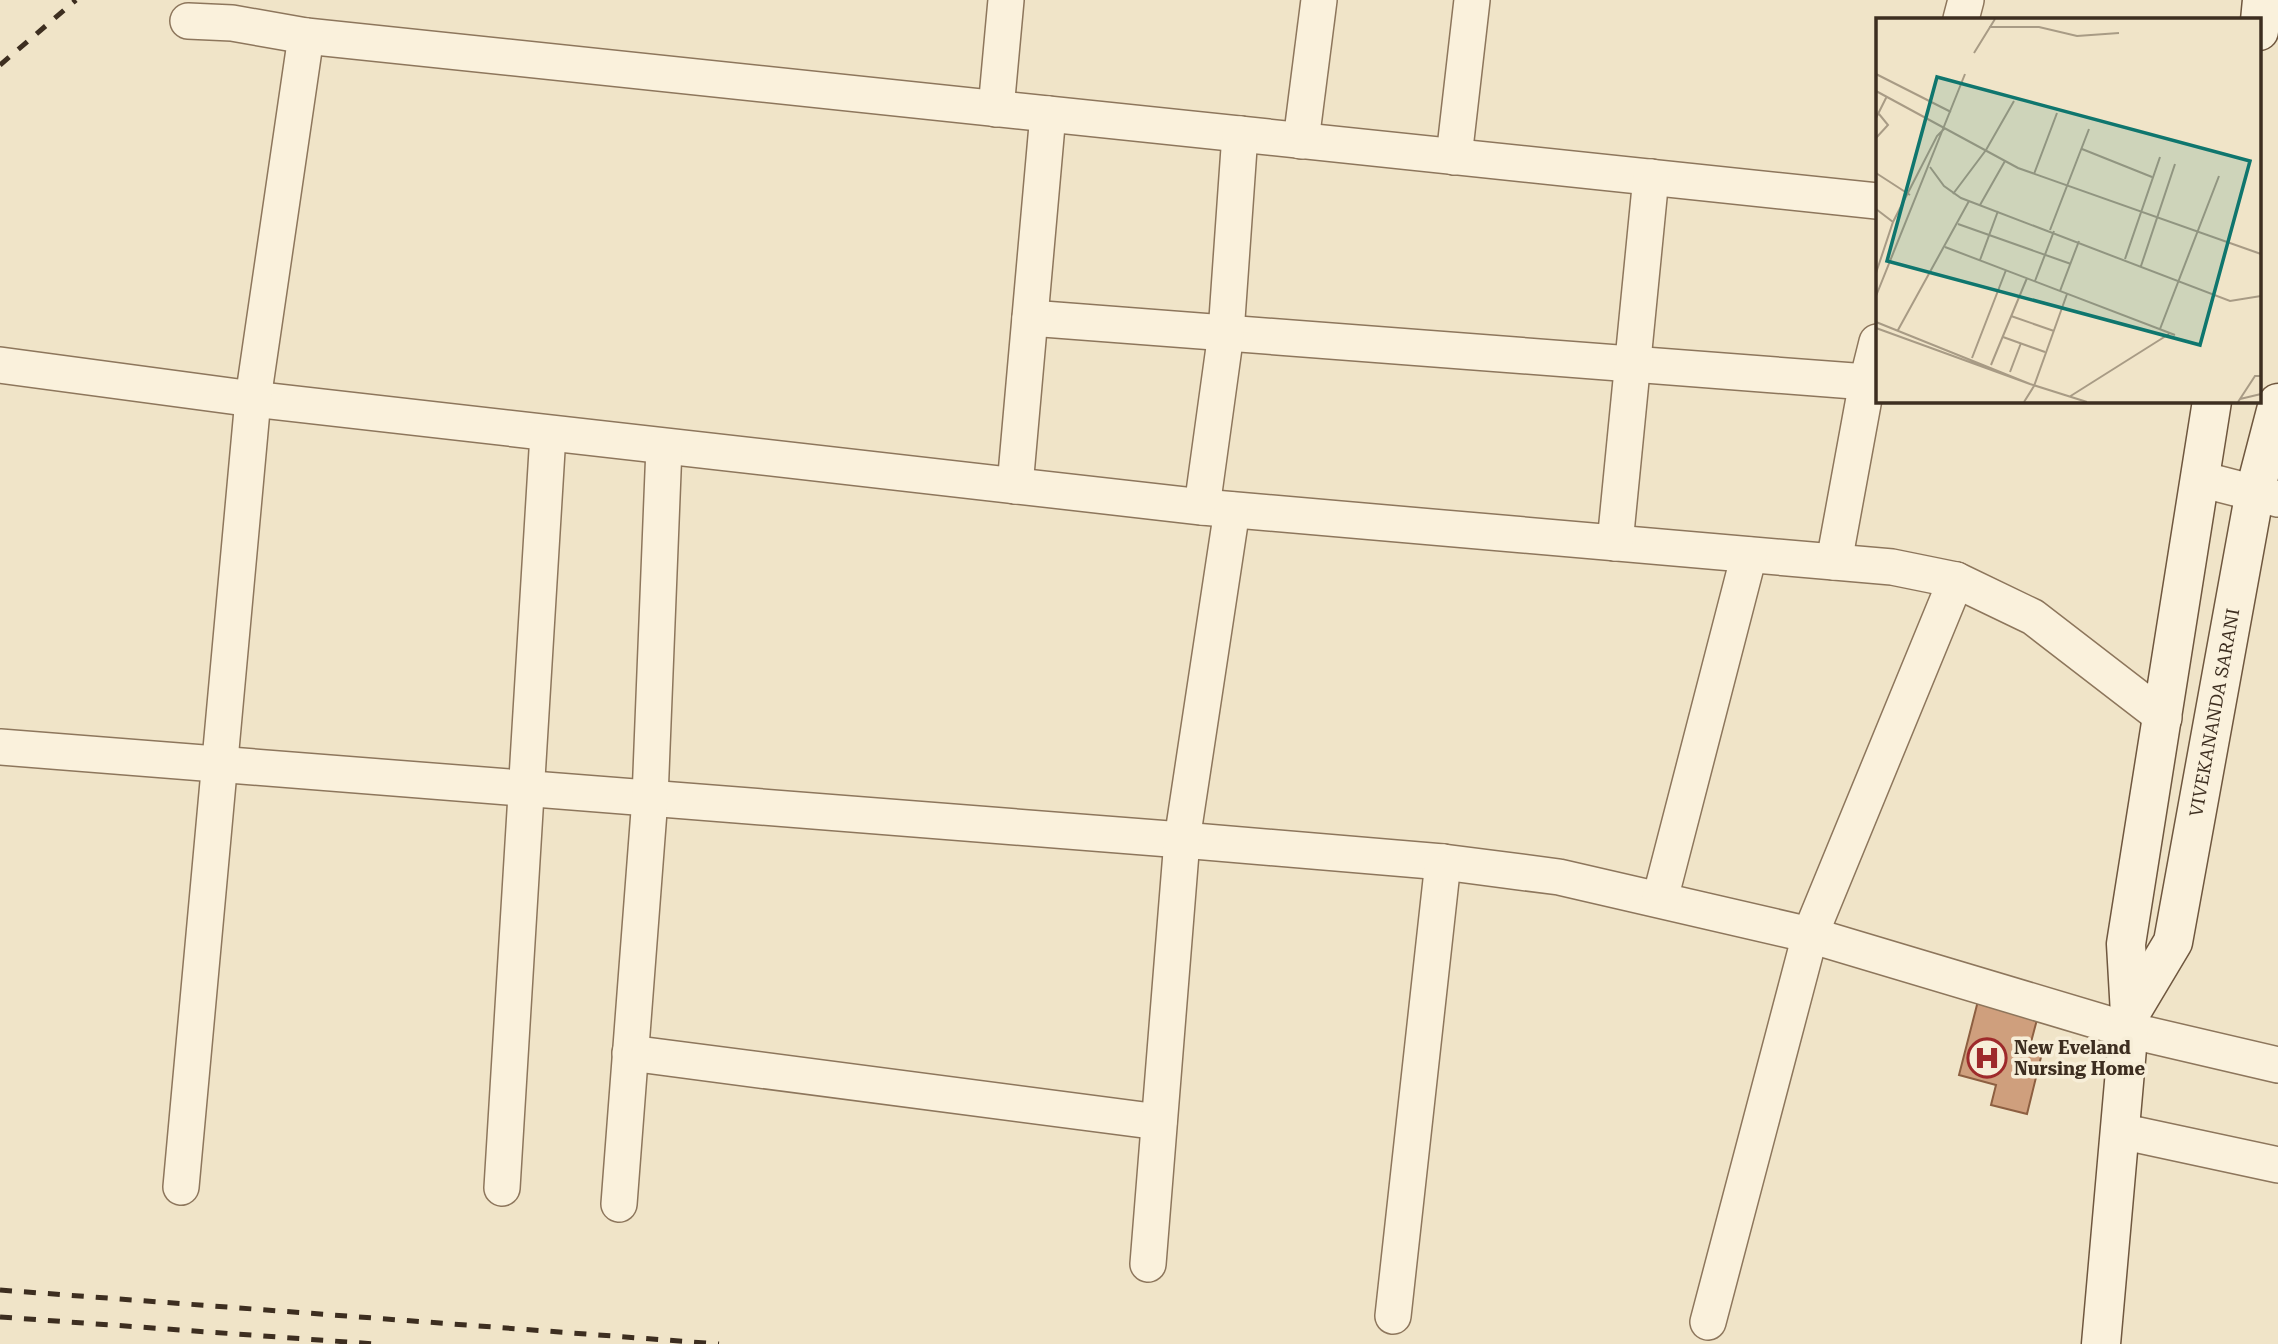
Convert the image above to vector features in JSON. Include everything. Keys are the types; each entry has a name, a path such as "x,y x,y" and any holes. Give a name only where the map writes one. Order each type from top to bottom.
{"street":[{"path":"996,108 1006,0"},
{"path":"1301,141 1319,0"},
{"path":"1454,157 1472,0"},
{"path":"1961,18 1966,0"},
{"path":"2260,21 2262,0"},
{"path":"188,21 240,11 306,36 1876,201"},
{"path":"181,1187 253,399 306,36"},
{"path":"1015,486 1048,114"},
{"path":"1148,1264 1182,840 1217,508 1240,134"},
{"path":"1615,543 1651,177"},
{"path":"1030,318 1867,382"},
{"path":"1834,562 1876,346"},
{"path":"0,365 253,399 548,434 1217,508 1892,567 1956,580 2033,617 2164,718"},
{"name":"VIVEKANANDA SARANI","path":"2101,1344 2129,1022 2126,944 2164,718 2212,402"},
{"name":"VIVEKANANDA SARANI","path":"2129,1022 2173,942 2266,495 2278,403"},
{"path":"502,1188 548,434"},
{"path":"618,1204 650,798 664,447"},
{"path":"2200,479 2266,495"},
{"path":"1660,899 1749,555"},
{"path":"1708,1322 1810,935 1956,580"},
{"path":"0,747 218,762 1182,840 1443,862 1559,877 1810,935 2278,1065"},
{"path":"1393,1315 1443,862"},
{"path":"630,1053 1159,1122"},
{"path":"2120,1131 2278,1165"}],"building":[{"path":"1979,997 2039,1012 2030,1046 2043,1049 2027,1114 1991,1105 1996,1085 1959,1075"}],"railway":[{"path":"0,65 76,0"},
{"path":"0,1290 719,1344"},
{"path":"0,1317 375,1344"}],"place":[{"name":"New Eveland Nursing Home","path":"1987,1058"}]}
